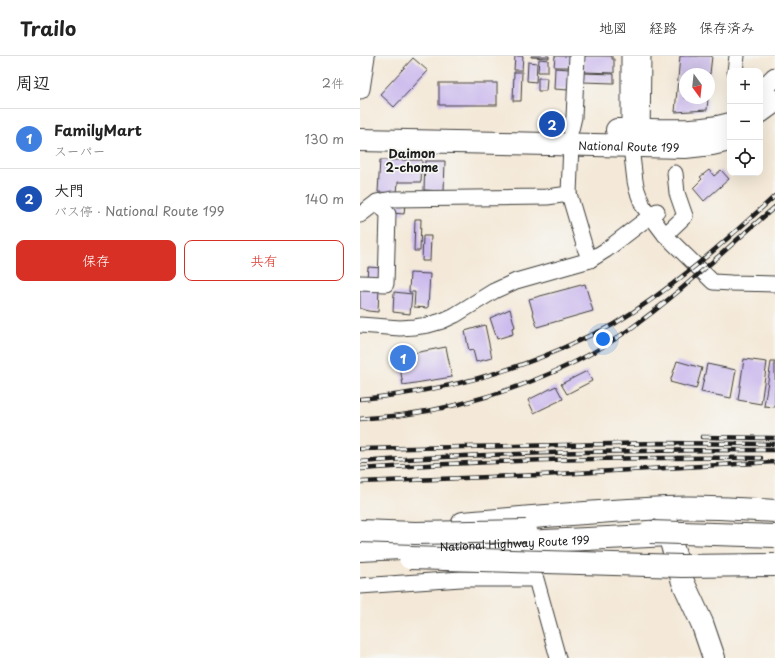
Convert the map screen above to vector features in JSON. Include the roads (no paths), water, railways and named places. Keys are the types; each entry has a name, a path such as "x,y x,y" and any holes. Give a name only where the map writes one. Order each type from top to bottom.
{"highway":[{"name":"National Route 199","path":"360,140 636,137 727,124"},
{"name":"National Route 199","path":"360,126 571,137"},
{"name":"National Route 199","path":"636,137 698,146 727,141"},
{"name":"National Highway Route 199","path":"360,531 579,513 667,508 732,508 775,511"},
{"path":"667,508 659,533 702,623 714,658"},
{"path":"659,533 775,530"},
{"path":"360,531 415,533 526,531 659,533 775,537"},
{"name":"National Highway Route 199","path":"360,550 659,533"},
{"path":"360,559 545,552 775,555"},
{"path":"410,558 682,566 775,566"}],"main road":[{"path":"360,89 365,56"},
{"path":"763,89 775,77"},
{"path":"698,129 718,122 727,116"}],"street":[{"path":"577,56 574,117 571,137 569,194 590,260"},
{"path":"629,56 636,137 644,187 653,213 688,257 713,282 775,284"},
{"path":"636,137 643,56"},
{"path":"735,68 737,56"},
{"path":"668,232 685,216 677,193 675,173"},
{"path":"360,215 377,202 392,198 547,197 569,194"},
{"path":"360,283 386,284 388,214 377,202"},
{"path":"360,325 400,328 428,326 442,321 455,315 494,291 516,281 590,260 606,250 653,213"},
{"path":"360,586 461,579 536,580 558,658"}],"railway":[{"path":"360,399 444,387 497,373 550,354 605,329 657,296 698,264 775,196"},
{"path":"360,419 402,415 431,410 490,396 519,386 576,361 603,347 646,317 684,287 775,207"},
{"path":"702,437 775,438"},
{"path":"360,449 660,443 775,444"},
{"path":"360,462 567,452 775,450"},
{"path":"360,469 460,463 560,460 761,458"},
{"path":"360,482 541,475 775,462"}],"place":[{"name":"大門","path":"552,124"},
{"name":"FamilyMart","path":"403,358"}],"district":[{"name":"Daimon 2-chome","path":"412,160"}]}
